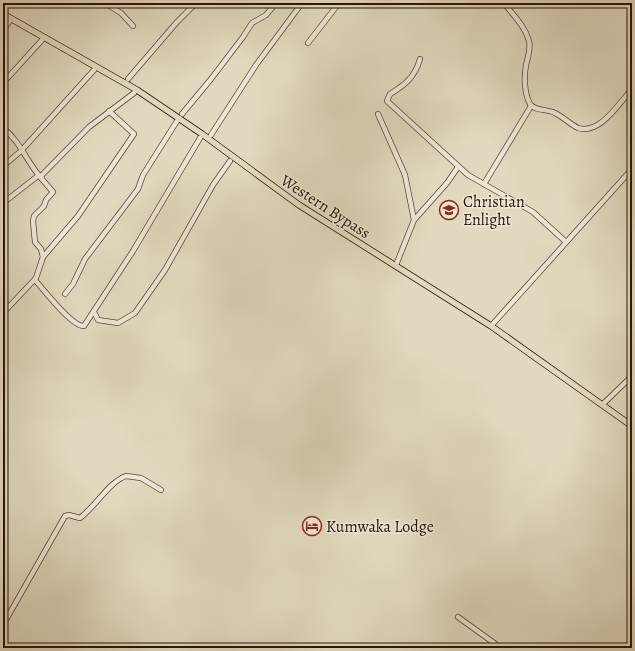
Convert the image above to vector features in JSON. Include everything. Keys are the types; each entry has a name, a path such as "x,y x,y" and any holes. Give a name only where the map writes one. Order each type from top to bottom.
{"main road":[{"name":"Western Bypass","path":"3,14 137,90 202,134 299,205 491,326 632,426"}],"street":[{"path":"105,3 121,13 133,26"},
{"path":"183,3 192,7"},
{"path":"128,79 196,3"},
{"path":"182,114 243,38 252,23 266,15 276,3"},
{"path":"211,135 256,65 302,3"},
{"path":"308,43 339,3"},
{"path":"484,184 531,106 524,78 530,43 524,27 504,3"},
{"path":"3,30 9,22"},
{"path":"3,83 42,40"},
{"path":"420,59 409,80 400,89 390,94 387,101 397,108 458,166 484,184 533,212 566,242"},
{"path":"3,166 21,151 94,70"},
{"path":"531,106 555,113 577,127 584,129 592,128 602,123 632,89"},
{"path":"3,203 40,176 89,126 134,93"},
{"path":"3,313 35,280 43,257 78,216 134,134 109,111"},
{"path":"378,114 405,175 414,220"},
{"path":"65,294 73,284 85,259 138,189 143,175 177,121"},
{"path":"3,128 17,140 21,151 53,192 33,221 35,242 41,249 43,257"},
{"path":"35,280 57,306 80,326 84,326 133,251 200,138"},
{"path":"94,312 98,320 118,323 135,313 165,270 213,185 230,161"},
{"path":"396,265 414,220 447,183 458,166"},
{"path":"491,326 632,169"},
{"path":"603,404 632,376"},
{"path":"3,625 65,516 69,515 80,518 91,510 115,482 126,476 141,478 161,490"},
{"path":"458,617 501,648"}],"place":[{"name":"Christian Enlight","path":"449,210"},
{"name":"Kumwaka Lodge","path":"312,526"}]}
